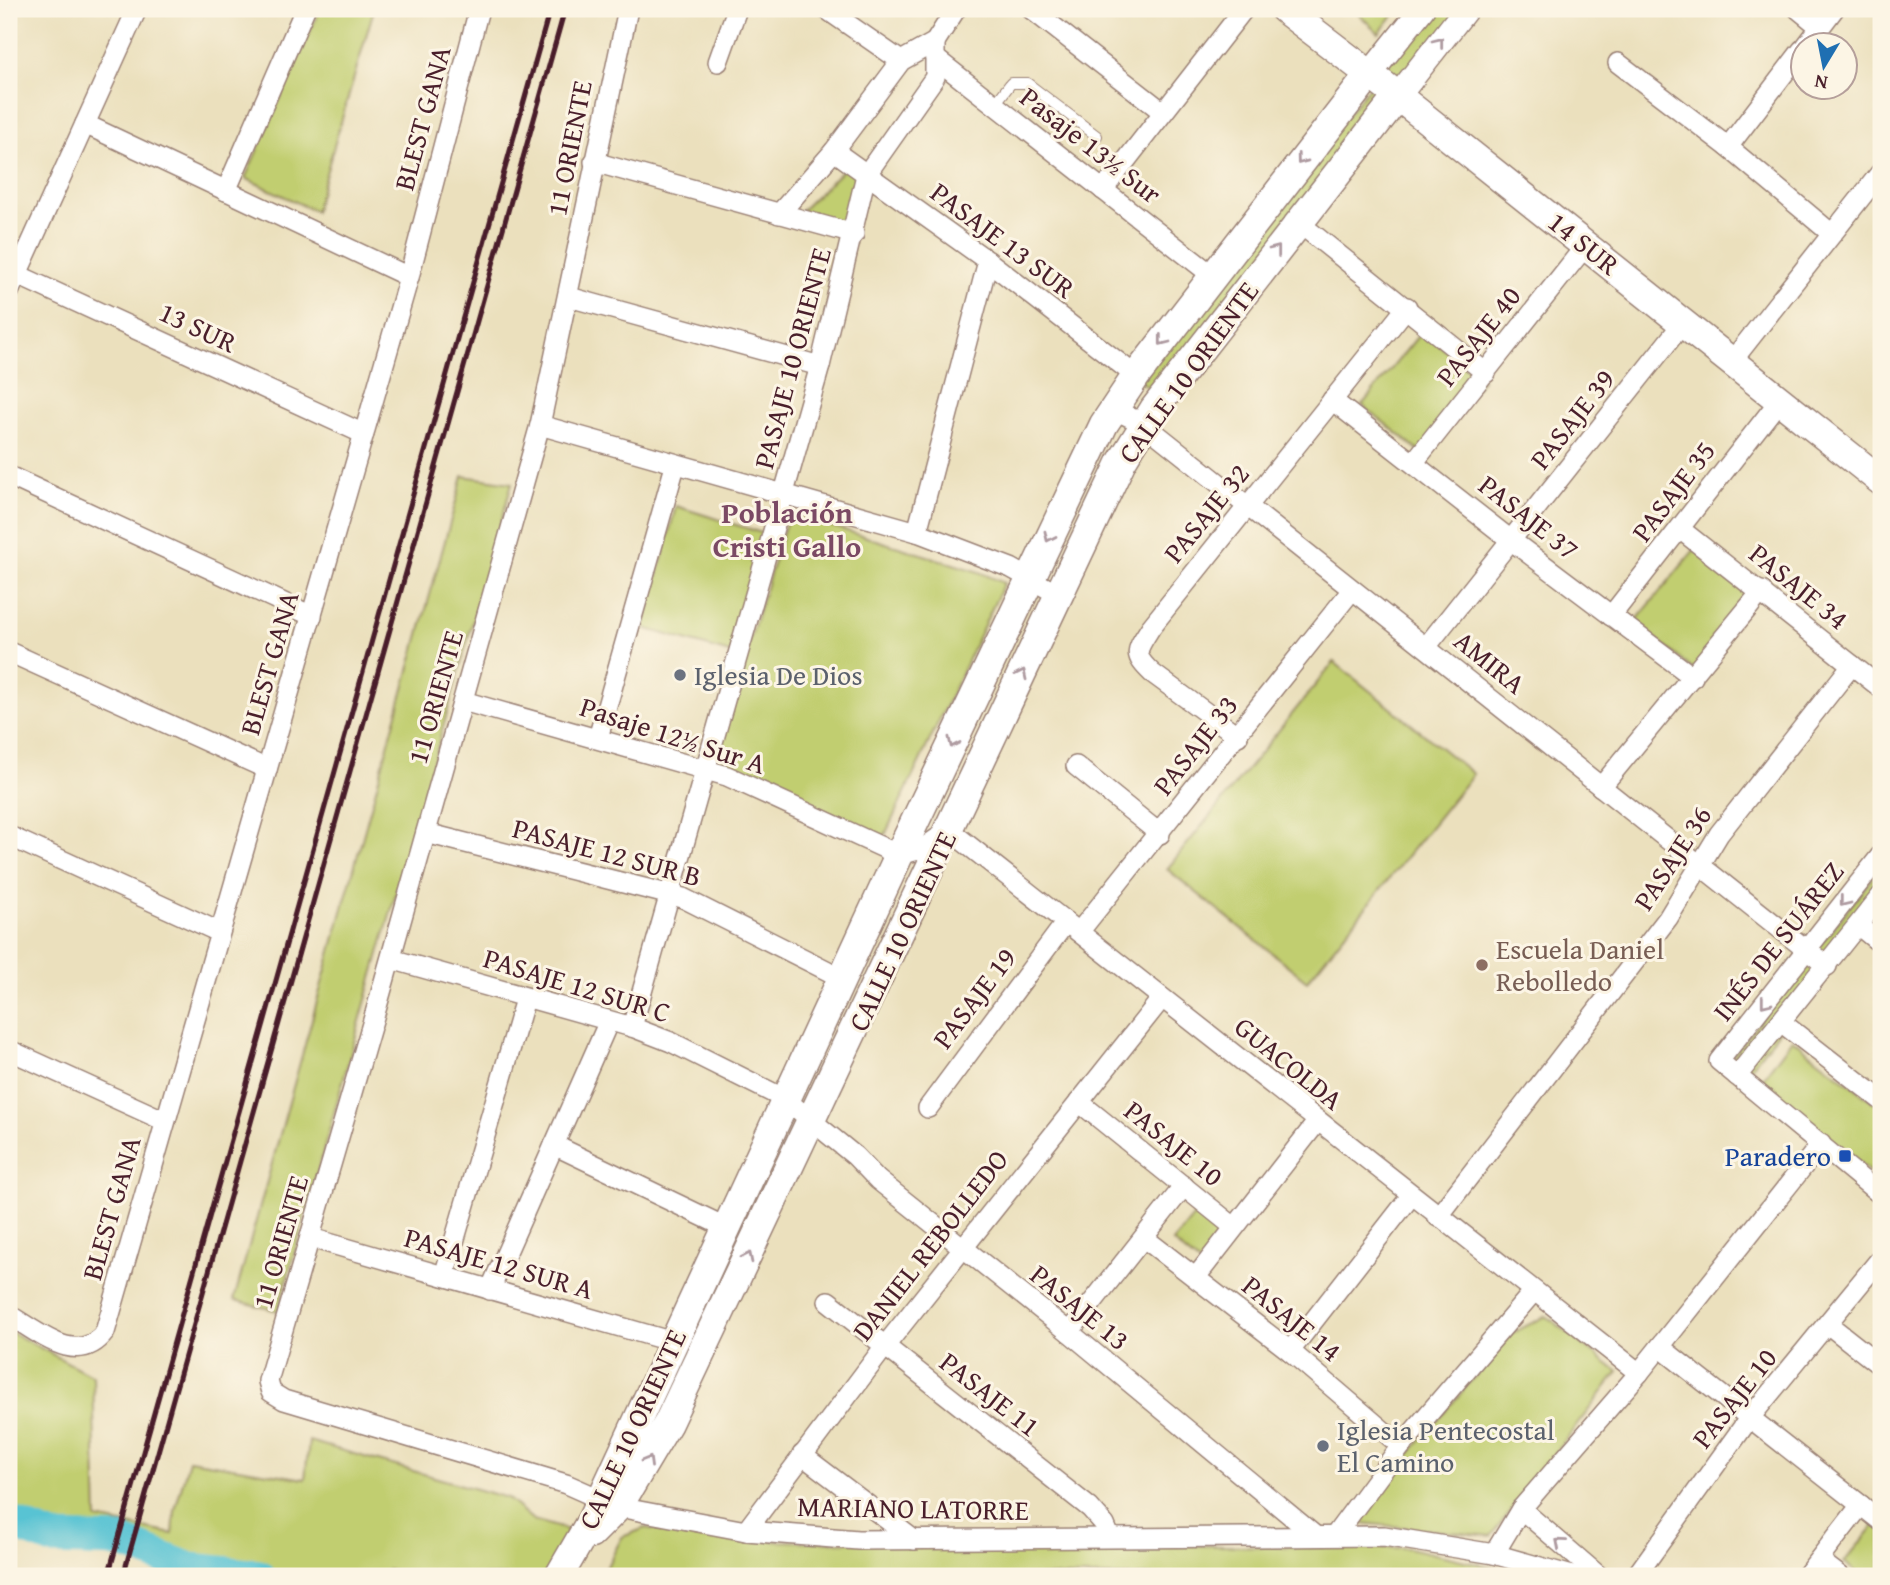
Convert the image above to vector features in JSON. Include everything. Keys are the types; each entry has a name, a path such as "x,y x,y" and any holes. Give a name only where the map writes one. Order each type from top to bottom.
{"main road":[{"name":"14 SUR","path":"1283,9 1398,96 1881,481"},
{"name":"CALLE 10 ORIENTE","path":"609,1503 673,1342 725,1227 1029,579 1113,409 1370,74"},
{"name":"CALLE 10 ORIENTE","path":"559,1576 609,1503 657,1445 812,1123 1122,461 1144,424 1398,96"}],"street":[{"path":"11,279 138,9"},
{"path":"226,191 306,9"},
{"name":"BLEST GANA","path":"9,1315 53,1340 80,1349 97,1343 105,1332 409,277 479,9"},
{"name":"11 ORIENTE","path":"271,1392 268,1381 391,959 540,425 628,9"},
{"path":"719,62 737,9"},
{"path":"826,9 901,61"},
{"name":"PASAJE 10 ORIENTE","path":"632,1027 668,894 785,495 854,234 866,174 935,77 935,50 956,9"},
{"path":"1031,9 1163,112"},
{"path":"1103,190 1244,9"},
{"name":"CALLE 10 ORIENTE","path":"1370,74 1422,9"},
{"name":"CALLE 10 ORIENTE","path":"1398,96 1466,9"},
{"path":"1798,9 1820,27"},
{"path":"1816,32 1834,9"},
{"name":"PASAJE 10 ORIENTE","path":"779,214 834,151 901,61 935,50"},
{"name":"Pasaje 13½ Sur","path":"935,50 995,104 1213,276"},
{"path":"1618,63 1728,147 1832,234"},
{"path":"1728,147 1788,68"},
{"path":"85,124 409,277"},
{"name":"PASAJE 13 SUR","path":"834,151 988,261 1136,376"},
{"path":"594,162 854,234"},
{"path":"1732,361 1881,172"},
{"path":"1298,222 1486,373"},
{"name":"PASAJE 40","path":"1414,462 1586,245"},
{"path":"917,532 988,261"},
{"name":"13 SUR","path":"11,279 364,435"},
{"path":"569,297 820,366"},
{"name":"PASAJE 32","path":"1238,736 1164,684 1140,662 1137,655 1151,627 1407,307"},
{"name":"PASAJE 39","path":"1426,647 1683,323"},
{"name":"PASAJE 37","path":"1332,400 1512,541 1693,677"},
{"name":"PASAJE 35","path":"1611,616 1779,401"},
{"name":"AMIRA","path":"1113,409 1144,424 1827,966"},
{"path":"540,425 675,466 917,532 977,553 1059,595"},
{"path":"598,738 675,466"},
{"path":"9,476 312,616"},
{"name":"PASAJE 34","path":"1681,529 1881,688"},
{"name":"PASAJE 33","path":"1073,927 1160,834 1352,590"},
{"path":"1601,787 1762,591"},
{"path":"9,652 267,769"},
{"name":"PASAJE 36","path":"1438,1217 1668,918 1719,834 1852,665"},
{"name":"Pasaje 12½ Sur A","path":"463,701 705,768 744,783 899,855"},
{"path":"1076,766 1160,834"},
{"path":"899,855 922,849 949,830"},
{"name":"GUACOLDA","path":"949,830 1639,1373"},
{"name":"PASAJE 12 SUR B","path":"426,833 668,894 697,904 842,978"},
{"path":"9,836 219,932"},
{"name":"INÉS DE SUÁREZ","path":"1881,855 1718,1061 1737,1076 1881,896"},
{"path":"1859,926 1881,944"},
{"name":"PASAJE 19","path":"928,1108 1073,927"},
{"name":"PASAJE 12 SUR C","path":"391,959 525,999 632,1027 671,1042 785,1099 812,1123"},
{"name":"DANIEL REBOLLEDO","path":"746,1531 885,1346 1163,998"},
{"path":"444,1276 525,999"},
{"path":"490,1290 609,1021"},
{"path":"1781,1022 1881,1100"},
{"path":"9,1050 165,1121"},
{"path":"1737,1076 1881,1195"},
{"name":"PASAJE 10","path":"1079,1102 1234,1227"},
{"path":"1196,1277 1317,1122"},
{"name":"PASAJE 13","path":"812,1123 962,1249 1069,1332 1313,1534"},
{"path":"1494,1554 1521,1509 1639,1373 1821,1144"},
{"path":"554,1145 725,1227"},
{"path":"1069,1332 1184,1186"},
{"path":"1290,1351 1411,1196"},
{"name":"PASAJE 12 SUR A","path":"311,1238 673,1342"},
{"name":"PASAJE 14","path":"1144,1238 1290,1351 1401,1446"},
{"name":"PASAJE 10","path":"1636,1576 1748,1420 1829,1325 1881,1258"},
{"path":"1336,1534 1401,1446 1534,1291"},
{"name":"PASAJE 11","path":"828,1301 1090,1508 1105,1525 1110,1537"},
{"path":"1829,1325 1881,1366"},
{"path":"1660,1347 1748,1420 1881,1521"},
{"name":"MARIANO LATORRE","path":"271,1392 284,1399 566,1484 609,1503 746,1531 836,1539 914,1540 1336,1534 1414,1539 1494,1554 1572,1576"},
{"path":"803,1455 914,1540"},
{"path":"1806,1576 1861,1505"},
{"path":"1521,1509 1599,1576"},
{"path":"1819,1560 1840,1576"}],"lane":[{"path":"995,104 1011,83 1027,83 1097,136"}],"green space":[{"path":"320,9 374,9 315,211 245,178"},
{"path":"1353,9 1398,9 1379,33"},
{"path":"1430,9 1461,9 1162,394 1139,382"},
{"path":"848,165 862,179 850,230 801,211"},
{"path":"1422,331 1482,380 1422,453 1362,405"},
{"path":"463,476 512,483 278,1311 234,1300"},
{"path":"676,506 768,535 733,654 644,628"},
{"path":"789,513 979,572 1004,583 884,837 712,762"},
{"path":"1695,549 1755,597 1695,671 1635,622"},
{"path":"1334,662 1473,774 1307,981 1167,869"},
{"path":"1881,867 1881,901 1743,1077 1726,1064"},
{"path":"1792,1039 1881,1108 1881,1181 1760,1082"},
{"path":"1197,1212 1226,1235 1202,1266 1173,1242"},
{"path":"1546,1316 1618,1372 1491,1536 1351,1522 1512,1333"},
{"path":"9,1331 93,1376 97,1519 173,1534 175,1510 189,1460 305,1479 309,1441 507,1498 533,1520 568,1530 550,1576 441,1576 386,1570 423,1576 212,1576 9,1529"},
{"path":"1875,1525 1881,1530 1881,1576 1862,1576 1844,1562"},
{"path":"645,1528 756,1541 1409,1548 1531,1576 602,1576 622,1537"}],"waterway":[{"path":"9,1522 53,1539 120,1541 191,1569 259,1576"}],"railway":[{"path":"108,1576 550,9"},
{"path":"123,1576 565,9"}],"place":[{"name":"Iglesia De Dios","path":"680,675"},
{"name":"Escuela Daniel Rebolledo","path":"1482,965"},
{"name":"Paradero","path":"1845,1156"},
{"name":"Iglesia Pentecostal El Camino","path":"1323,1446"}],"district":[{"name":"Población Cristi Gallo","path":"787,530"}]}
